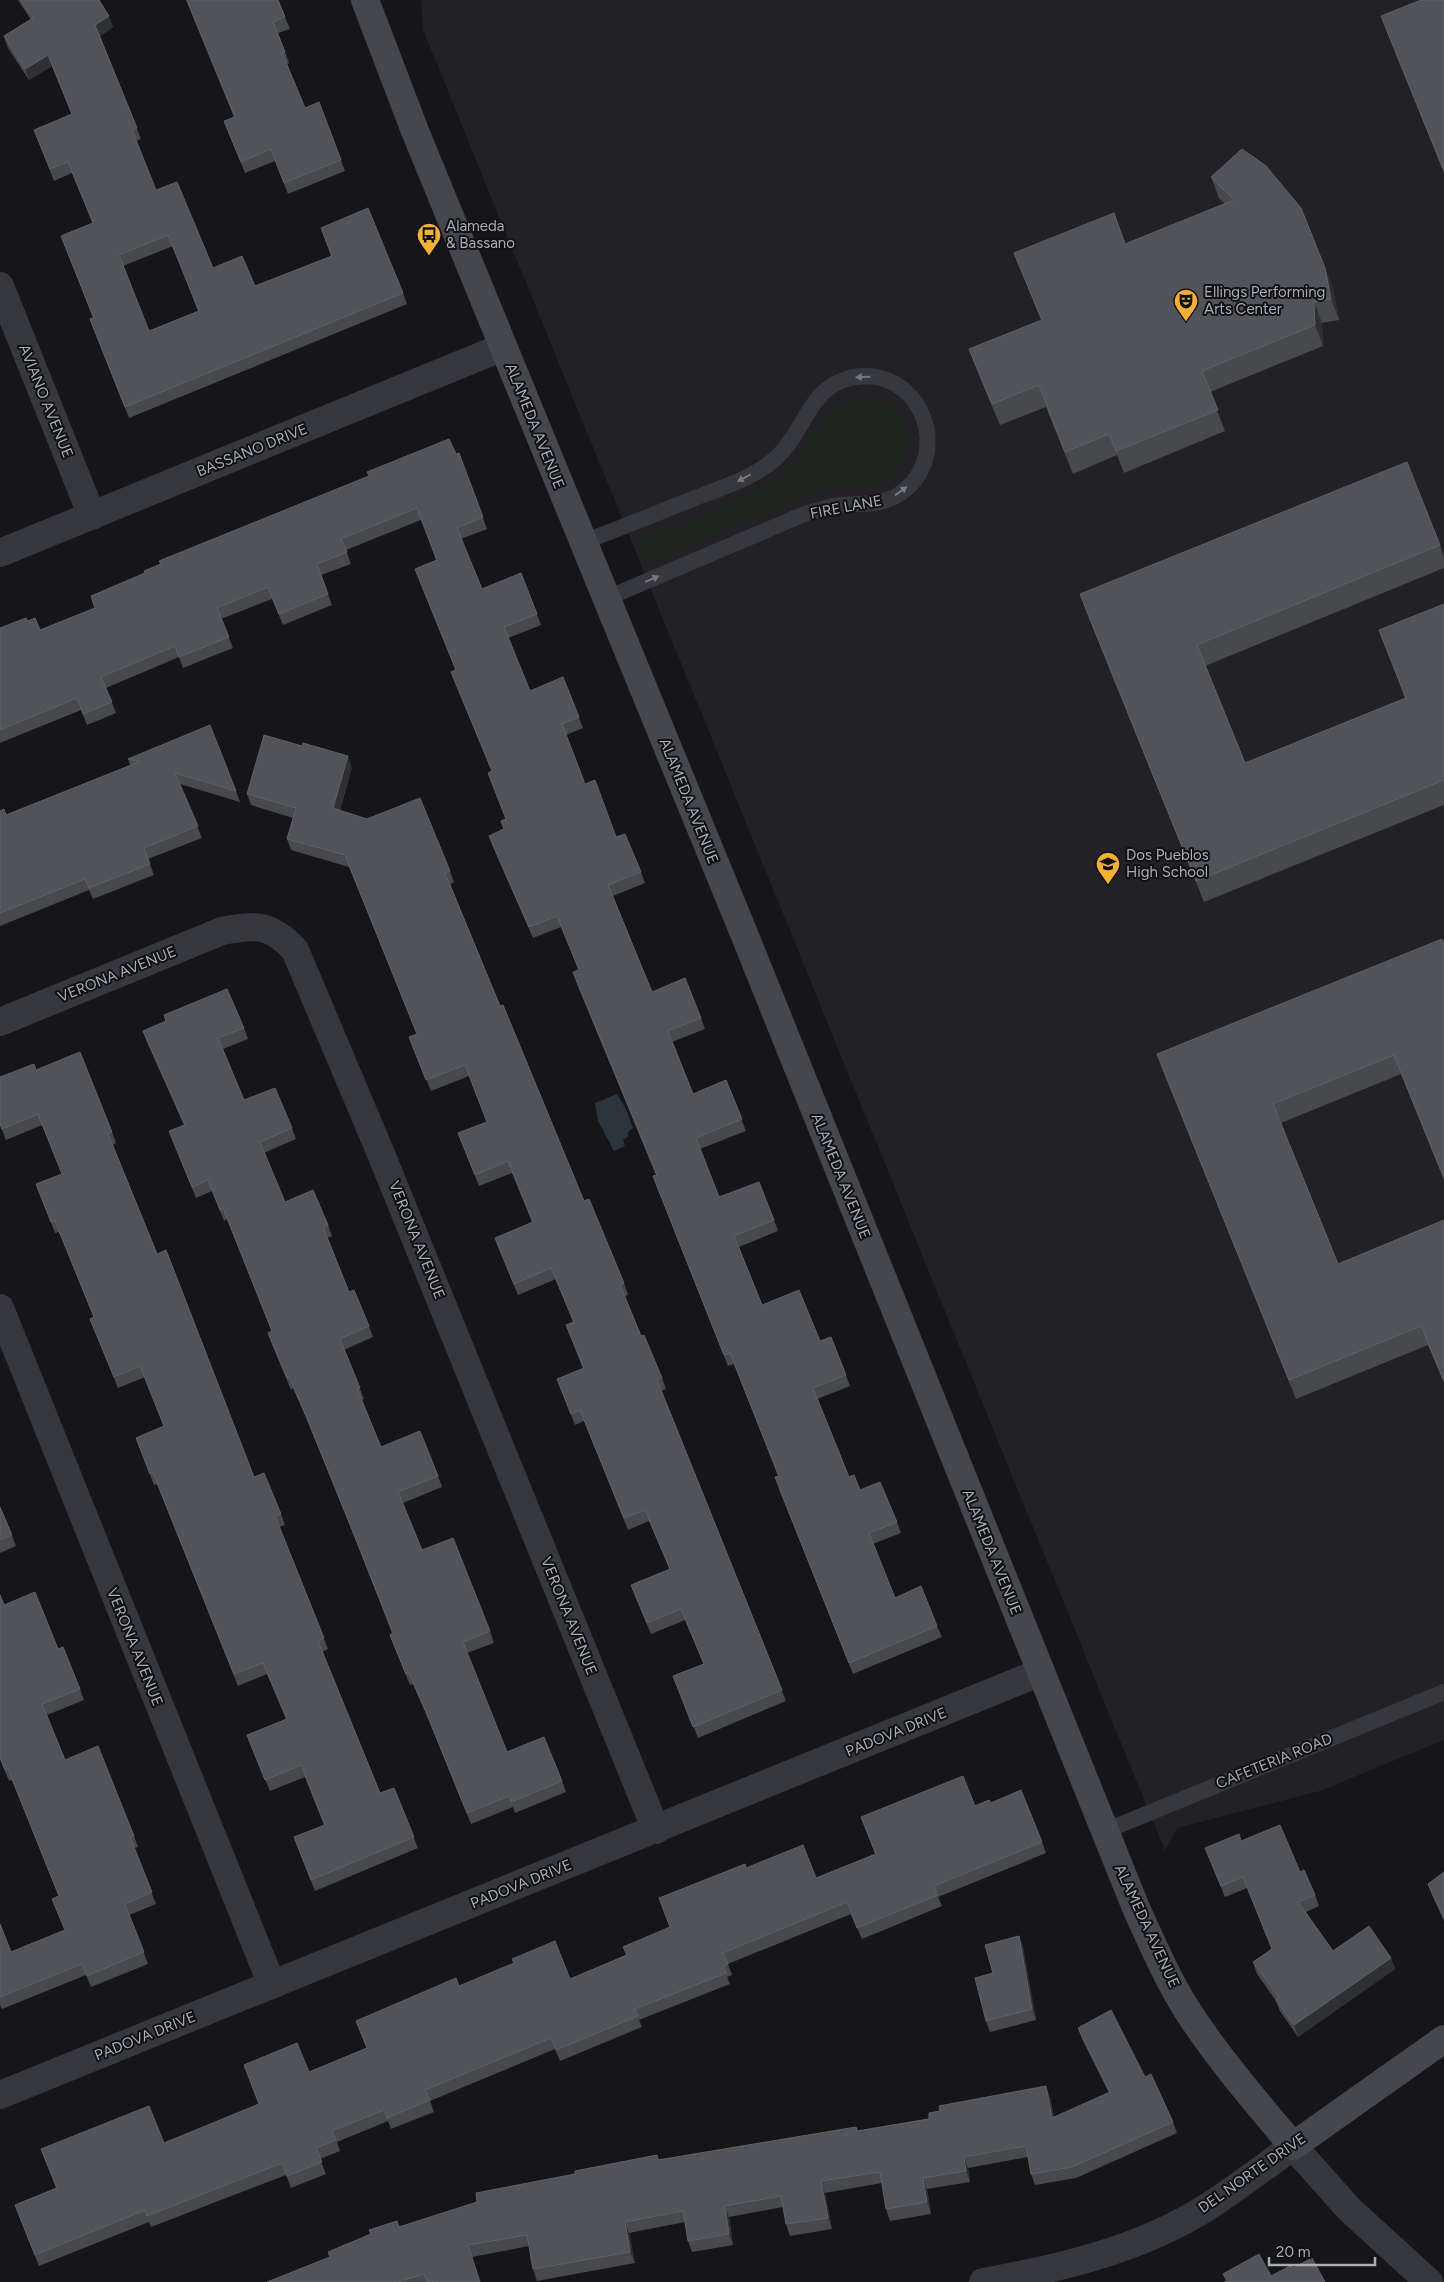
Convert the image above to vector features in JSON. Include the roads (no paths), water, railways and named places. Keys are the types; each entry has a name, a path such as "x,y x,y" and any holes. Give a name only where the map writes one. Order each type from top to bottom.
{"street":[{"name":"ALAMEDA AVENUE","path":"365,0 415,131 607,598 1105,1831 1161,1964 1187,2010 1231,2070 1293,2146 1349,2209 1430,2282"},
{"name":"AVIANO AVENUE","path":"0,286 92,516"},
{"name":"BASSANO DRIVE","path":"0,553 503,347"},
{"name":"VERONA AVENUE","path":"0,1022 222,931 240,927 256,927 274,931 285,938 295,950 380,1149 656,1830"},
{"name":"VERONA AVENUE","path":"0,1308 272,1985"},
{"name":"PADOVA DRIVE","path":"0,2095 1041,1672"},
{"name":"DEL NORTE DRIVE","path":"984,2282 1056,2268 1090,2258 1151,2235 1208,2206 1444,2039"}],"lane":[{"name":"FIRE LANE","path":"583,542 743,479 776,458 795,435 814,401 823,391 838,382 854,377 866,376 889,381 908,393 922,413 928,438 925,460 914,481 893,497 869,504 839,505 807,514 607,598"},
{"name":"CAFETERIA ROAD","path":"1105,1831 1444,1692"}],"place":[{"name":"Alameda & Bassano","path":"429,256"},
{"name":"Ellings Performing Arts Center","path":"1186,322"},
{"name":"Dos Pueblos High School","path":"1108,885"}]}
